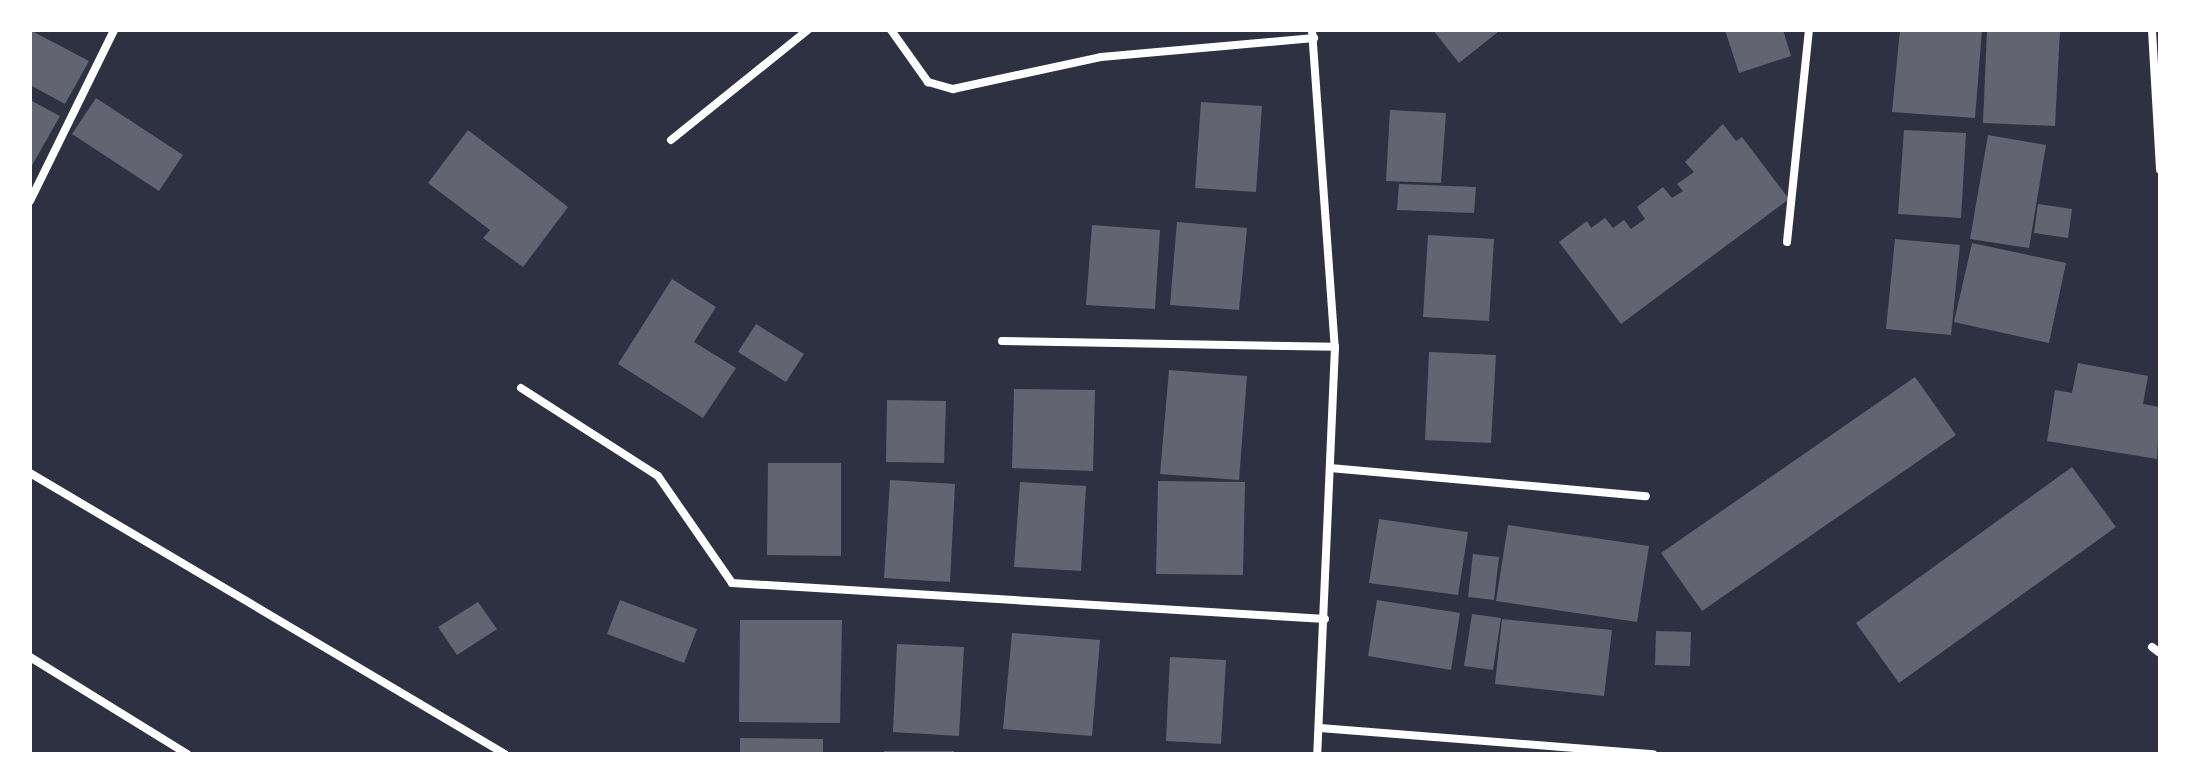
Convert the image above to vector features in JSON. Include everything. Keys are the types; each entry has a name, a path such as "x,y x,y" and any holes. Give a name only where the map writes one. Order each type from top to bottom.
{"street":[{"path":"30,201 114,30"},
{"path":"671,140 808,30"},
{"path":"891,30 928,82 953,89 1116,55 1313,34 1335,347 1317,754"},
{"path":"1787,242 1809,30"},
{"path":"2152,30 2151,109 2160,170"},
{"path":"1002,341 1335,347"},
{"path":"521,388 658,476 732,583 1325,619"},
{"path":"1330,468 1646,496"},
{"path":"30,473 505,754"},
{"path":"2152,647 2160,653"},
{"path":"30,657 187,754"},
{"path":"1320,728 1653,754"}],"building":[{"path":"30,30 89,61 65,104 30,85"},
{"path":"1433,30 1496,30 1498,32 1459,63"},
{"path":"1725,30 1783,30 1791,56 1739,73"},
{"path":"1900,30 1982,30 1975,118 1892,112"},
{"path":"1987,30 2060,30 2055,126 1983,123"},
{"path":"96,98 183,155 159,191 72,134"},
{"path":"30,100 60,116 30,169"},
{"path":"1201,102 1262,106 1256,192 1195,188"},
{"path":"1390,110 1446,113 1441,183 1386,181"},
{"path":"1723,124 1736,141 1742,137 1789,199 1621,324 1559,242 1587,221 1591,228 1605,218 1613,228 1624,220 1631,229 1645,219 1637,207 1663,187 1672,198 1683,191 1677,184 1694,172 1685,162"},
{"path":"468,130 568,207 523,267 483,238 490,230 428,183"},
{"path":"1904,130 1966,133 1961,218 1898,214"},
{"path":"1988,135 2046,145 2029,248 1970,239"},
{"path":"1399,184 1476,187 1474,213 1397,210"},
{"path":"2038,204 2072,209 2068,238 2034,233"},
{"path":"1177,222 1247,228 1239,310 1170,305"},
{"path":"1092,225 1160,230 1155,309 1086,305"},
{"path":"1428,235 1494,239 1489,321 1423,317"},
{"path":"1895,239 1960,245 1951,335 1886,329"},
{"path":"1972,243 2066,263 2049,343 1954,322"},
{"path":"672,279 716,307 694,342 736,368 703,418 618,364"},
{"path":"756,324 804,354 786,382 738,352"},
{"path":"1429,352 1496,355 1491,443 1425,440"},
{"path":"2078,363 2148,376 2143,404 2160,407 2157,459 2047,441 2055,390 2072,393"},
{"path":"1169,370 1247,376 1239,480 1160,474"},
{"path":"1915,377 1956,435 1702,611 1661,553"},
{"path":"1014,389 1095,390 1093,471 1012,468"},
{"path":"887,400 946,401 944,463 886,462"},
{"path":"768,463 841,463 841,556 767,555"},
{"path":"2072,467 2116,527 1899,683 1856,623"},
{"path":"890,480 955,484 950,582 884,578"},
{"path":"1158,481 1245,482 1243,575 1156,574"},
{"path":"1020,482 1086,486 1081,571 1014,567"},
{"path":"1379,519 1468,532 1458,595 1369,583"},
{"path":"1508,525 1649,546 1637,622 1496,601"},
{"path":"1473,554 1499,557 1494,600 1468,597"},
{"path":"620,600 697,629 684,663 607,634"},
{"path":"1377,600 1460,613 1451,670 1368,656"},
{"path":"478,602 497,629 457,655 438,627"},
{"path":"1472,614 1501,618 1493,670 1464,666"},
{"path":"1502,619 1612,630 1604,696 1495,684"},
{"path":"740,620 842,620 840,723 739,722"},
{"path":"1656,631 1691,632 1690,666 1655,665"},
{"path":"1012,633 1100,640 1092,736 1003,729"},
{"path":"897,644 964,647 959,736 893,732"},
{"path":"1170,657 1226,660 1221,744 1166,741"},
{"path":"740,738 823,739 823,754 740,754"},
{"path":"884,751 954,751 954,754 884,754"}]}
